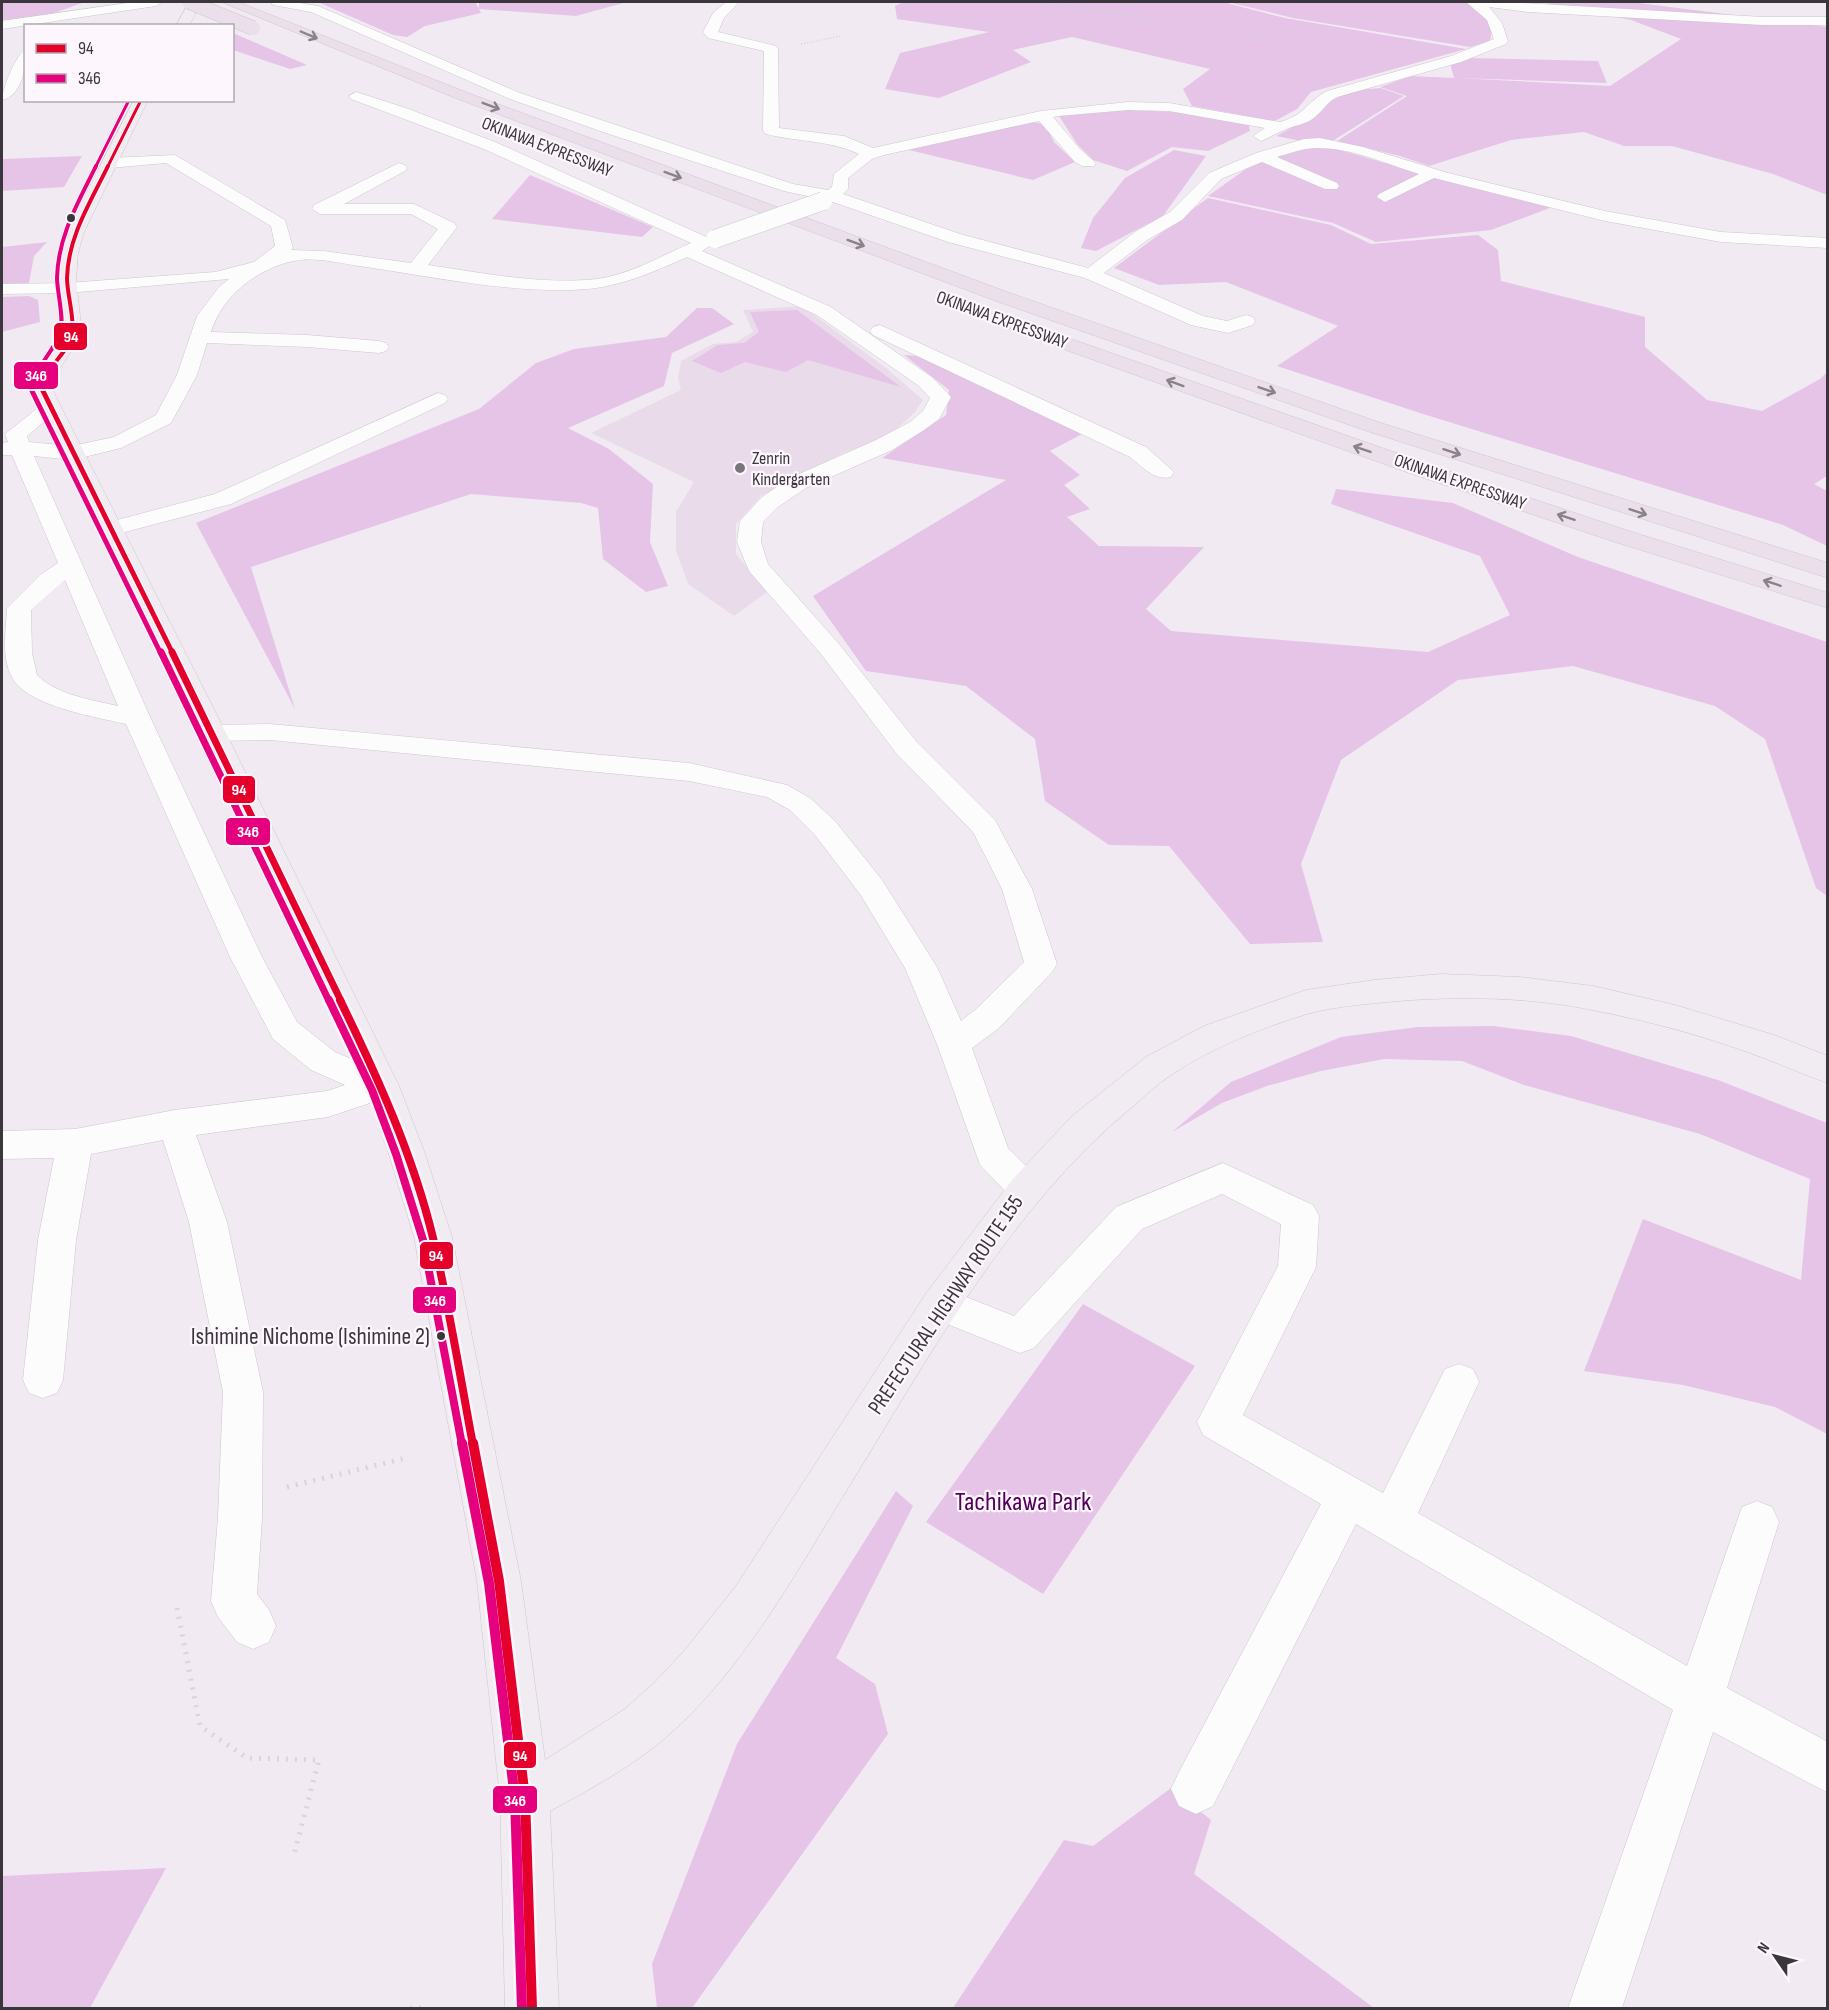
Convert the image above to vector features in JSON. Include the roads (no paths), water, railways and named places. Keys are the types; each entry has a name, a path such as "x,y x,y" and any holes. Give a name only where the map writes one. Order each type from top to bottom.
{"highway":[{"name":"OKINAWA EXPRESSWAY","path":"189,2 254,20 1025,304 1374,427 1827,571"},
{"name":"OKINAWA EXPRESSWAY","path":"228,2 254,20 338,64"},
{"path":"731,217 773,233"},
{"name":"OKINAWA EXPRESSWAY","path":"998,319 1230,403 1475,487 1827,600"}],"main road":[{"path":"183,24 195,2"},
{"path":"140,102 75,232 69,253 67,288 72,334 63,351 47,372 42,390 212,733 382,1086 406,1151 432,1237 499,1581 525,1798 532,2008"},
{"name":"PREFECTURAL HIGHWAY ROUTE 155","path":"525,1798 591,1762 644,1724 720,1642 752,1602 940,1304 1026,1188 1085,1126 1158,1066 1216,1035 1306,1002 1374,992 1441,986 1520,989 1593,998 1697,1023 1762,1044 1827,1070"}],"street":[{"path":"37,24 73,13 159,2"},
{"path":"277,2 314,9 515,96 608,129 954,238 1091,274 1198,321 1228,327 1246,321"},
{"path":"733,2 718,16 710,32 713,35 771,49 771,131 793,136 844,141 873,153"},
{"path":"1215,176 1215,168 1219,162 1280,126 1298,122 1311,113 1324,98 1332,94 1456,58 1501,41 1499,27 1489,12 1472,2"},
{"path":"1478,2 1540,9 1763,21 1827,21"},
{"path":"1770,8 1808,21"},
{"path":"2,25 24,24"},
{"path":"2,96 19,71 24,59"},
{"path":"356,96 417,115 478,141 702,245 770,285 828,314 926,382 941,398 932,415 917,426 884,445 798,483 770,501 752,521 749,542 757,566 830,649 906,747 985,827 1017,889 1041,964 987,1019 954,1044"},
{"path":"2,289 67,288 215,277 294,255 324,256 550,285 597,284 629,276 702,245 828,198 840,189 840,177 873,153 1041,115 1102,108 1169,107 1280,126"},
{"path":"1041,115 1052,124 1067,146 1088,163"},
{"path":"1091,274 1141,236 1176,216 1215,176 1262,156 1304,144 1320,143 1358,150 1432,173 1605,216 1702,235 1827,243"},
{"path":"1262,156 1331,186"},
{"path":"11,448 72,453 121,442 164,419 187,375 206,316 225,291 284,248 279,224 169,158 110,163"},
{"path":"279,224 320,209 399,168"},
{"path":"1385,197 1432,173"},
{"path":"320,209 414,209 448,227 416,269"},
{"path":"828,314 855,318 945,363 1138,452 1163,472"},
{"path":"199,337 307,340 379,347"},
{"path":"110,529 223,499 438,399"},
{"path":"50,408 16,434 11,448 70,565 137,719 246,957 285,1030 323,1061 382,1086"},
{"path":"70,565 49,580 19,608 19,658 26,679 35,689 50,695 137,719"},
{"path":"212,733 270,732 689,772 777,791 800,804 825,828 872,887 921,967 954,1044 993,1155 1026,1188"},
{"path":"2,1145 75,1143 175,1124 328,1104 382,1086"},
{"path":"175,1124 208,1222 243,1392 234,1601 253,1626"},
{"path":"43,1380 57,1240 75,1143"},
{"path":"940,1304 1020,1336 1129,1218 1223,1178 1300,1216 1297,1267 1218,1422 1700,1699 1827,1769"},
{"path":"1392,1520 1459,1382"},
{"path":"1196,1789 1348,1495"},
{"path":"1595,2008 1700,1699 1757,1521"}],"place":[{"name":"Zenrin Kindergarten","path":"740,468"},
{"name":"Ishimine Nichome (Ishimine 2)","path":"441,1336"}],"park label":[{"name":"Tachikawa Park","path":"1023,1502"}]}
